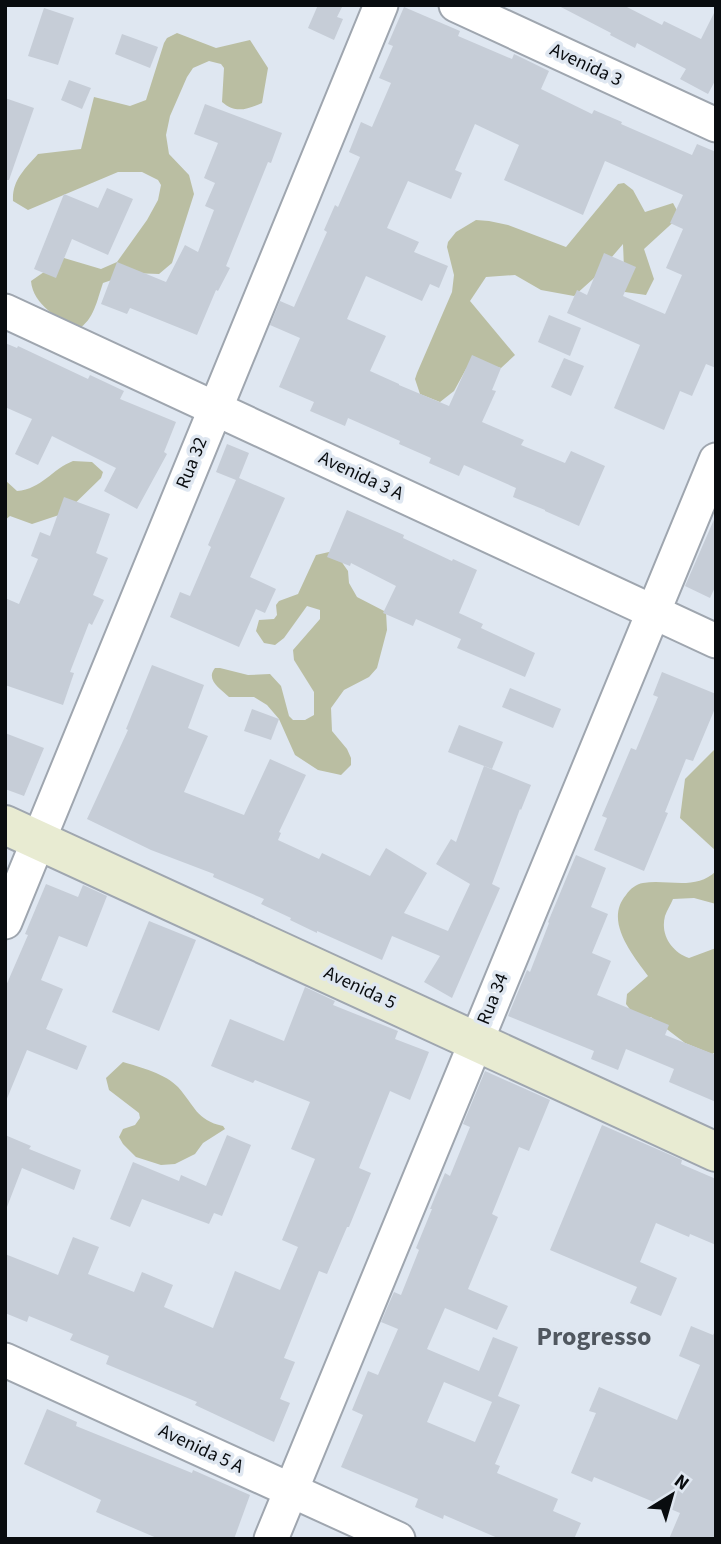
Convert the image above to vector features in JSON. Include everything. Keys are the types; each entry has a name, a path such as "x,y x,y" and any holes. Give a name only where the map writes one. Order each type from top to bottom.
{"street":[{"name":"Rua 32","path":"5,922 22,833 215,408 381,5"},
{"name":"Avenida 3","path":"456,5 716,125"},
{"name":"Avenida 3 A","path":"5,310 716,641"},
{"name":"Rua 34","path":"271,1539 716,460"},
{"name":"Avenida 5","path":"22,833 716,1152"},
{"name":"Avenida 5 A","path":"5,1360 398,1539"}],"green space":[{"path":"177,33 216,48 250,40 268,68 262,103 242,109 227,106 222,102 224,68 221,64 209,61 193,68 170,116 166,135 169,154 189,175 194,194 172,263 159,274 132,273 103,283 91,315 78,329 55,316 42,304 31,281 64,258 101,269 117,262 147,220 158,200 161,185 158,180 142,172 118,172 28,210 13,201 15,187 20,175 38,154 81,149 94,97 130,106 146,100 164,43 167,38"},
{"path":"624,183 633,190 645,212 673,203 680,216 644,249 654,279 646,295 625,292 623,244 593,279 574,296 541,290 515,275 486,277 470,301 515,355 501,368 474,360 454,391 440,402 420,394 415,379 452,292 454,275 447,247 456,232 476,220 489,221 508,225 566,247 618,184"},
{"path":"73,461 92,462 103,472 101,478 65,513 32,524 10,516 5,520 5,480 17,491 26,489"},
{"path":"329,552 341,561 348,571 349,583 357,597 386,612 387,630 377,668 369,677 344,690 331,708 332,731 351,758 351,765 341,775 318,770 295,755 279,719 267,705 254,697 229,697 215,684 212,676 215,668 248,675 270,674 281,686 289,716 293,720 305,720 314,715 314,692 294,660 293,650 320,619 320,610 307,606 284,638 275,645 264,643 256,631 259,620 274,619 279,601 298,594 316,555"},
{"path":"716,748 716,851 680,818 685,779"},
{"path":"716,871 716,904 694,898 673,899 664,923 669,942 677,952 689,958 716,948 716,1052 712,1054 685,1043 651,1017 640,1017 626,1004 627,994 648,976 628,948 618,916 626,895 638,884 691,883"},
{"path":"123,1062 167,1078 178,1087 201,1116 225,1129 203,1143 195,1154 175,1164 161,1165 136,1157 119,1137 123,1129 135,1125 140,1118 139,1113 109,1090 106,1078"}],"building":[{"path":"318,5 343,5 337,17 343,19 334,40 308,28"},
{"path":"557,5 623,5 662,25 664,21 701,39 716,9 716,79 708,94 680,79 686,69 637,43 635,48"},
{"path":"404,7 460,31 458,36 512,59 514,54 549,71 541,89 592,114 594,110 692,155 697,144 716,152 716,368 706,364 692,396 680,391 664,430 614,408 640,345 567,313 577,290 587,295 604,253 636,267 623,296 665,314 682,275 666,268 683,229 670,223 683,195 605,161 583,215 504,180 519,145 475,124 455,170 462,173 451,199 408,181 387,228 419,242 414,252 448,266 439,288 430,284 422,301 366,276 347,319 386,336 370,371 449,406 472,355 501,368 492,390 496,391 482,422 524,440 521,445 565,463 571,451 605,466 579,526 513,497 516,488 464,465 459,476 429,463 431,458 399,444 400,441 348,418 345,426 310,411 314,402 279,387 300,338 270,325 280,301 294,307 327,232 324,230 335,205 338,207 360,157 349,152 361,122 372,127 391,83 379,78 393,46 388,44"},
{"path":"44,8 74,18 58,65 28,56"},
{"path":"122,34 158,47 150,68 115,54"},
{"path":"69,80 91,88 82,109 61,100"},
{"path":"5,98 34,108 9,180 5,180"},
{"path":"205,104 282,133 226,266 230,268 218,291 216,290 197,335 130,308 127,314 101,304 117,262 166,282 185,245 198,252 214,210 205,206 215,183 204,178 218,143 194,134"},
{"path":"107,188 133,199 108,255 72,239 56,278 34,269 64,194 98,208"},
{"path":"549,315 581,328 570,356 538,342"},
{"path":"5,343 17,348 18,346 88,379 90,375 124,391 120,399 176,422 164,452 167,454 137,509 104,491 116,468 52,436 38,465 15,454 32,419 5,407"},
{"path":"564,358 584,366 571,396 551,387"},
{"path":"227,444 249,453 239,478 285,498 250,577 276,589 265,613 256,609 239,647 170,617 180,592 190,596 236,480 216,472"},
{"path":"64,497 110,514 96,553 108,558 93,595 104,600 92,625 89,623 70,672 74,673 63,705 5,685 5,598 19,604 38,559 31,556 40,532 50,536"},
{"path":"347,510 404,535 403,538 452,561 453,559 477,570 459,613 483,624 481,628 535,653 525,677 457,648 461,639 416,619 413,626 383,613 396,586 351,563 350,566 327,557"},
{"path":"716,515 716,585 710,598 685,586"},
{"path":"152,665 204,685 188,728 208,736 184,792 244,815 270,759 306,775 279,832 281,833 278,840 319,859 322,853 370,876 386,848 427,873 404,913 448,931 470,884 436,864 451,839 456,842 484,766 531,785 492,884 500,888 452,998 424,982 440,956 392,936 382,960 290,920 291,918 261,904 264,899 213,877 214,874 151,850 87,819 128,730 126,729"},
{"path":"662,672 716,694 716,706 693,761 686,759 665,812 668,813 644,871 594,850 607,818 602,816 631,748 636,750 658,697 653,695"},
{"path":"510,688 561,709 553,728 502,707"},
{"path":"252,709 279,719 271,740 244,731"},
{"path":"459,725 503,742 492,769 448,752"},
{"path":"5,733 44,748 24,796 5,789"},
{"path":"576,855 606,868 591,907 608,914 592,953 611,961 597,995 669,1025 665,1035 716,1055 716,1102 669,1082 674,1069 626,1049 618,1070 591,1059 594,1051 508,1016 527,970 530,972"},
{"path":"46,884 78,897 83,885 107,896 87,947 59,936 41,980 63,989 46,1029 87,1046 77,1070 27,1050 6,1101 5,988"},
{"path":"149,921 196,940 159,1031 112,1012"},
{"path":"305,987 335,1001 333,1005 398,1031 395,1039 429,1052 410,1100 390,1091 359,1168 371,1173 327,1274 319,1271 284,1358 295,1362 280,1399 290,1403 274,1442 195,1405 197,1402 106,1364 109,1356 70,1340 73,1334 29,1316 27,1322 5,1313 5,1254 58,1275 73,1237 99,1247 88,1274 134,1292 142,1272 173,1285 164,1307 213,1328 235,1271 280,1290 298,1247 282,1240 315,1159 291,1149 310,1102 211,1066 230,1019 284,1041"},
{"path":"485,1071 550,1100 529,1151 519,1147 492,1214 498,1217 468,1289 508,1306 497,1330 445,1308 427,1349 479,1371 493,1337 518,1347 498,1396 520,1405 495,1464 500,1466 497,1473 558,1499 553,1511 581,1523 574,1539 500,1539 444,1515 443,1519 415,1507 418,1499 341,1467 363,1415 352,1410 368,1371 378,1375 398,1329 381,1322 394,1292 401,1295 419,1250 416,1248 430,1209 445,1173 450,1176 470,1127 463,1124","holes":["444,1382 492,1402 475,1442 427,1422"]},
{"path":"602,1125 682,1160 681,1164 716,1179 716,1245 656,1223 640,1262 677,1278 661,1316 630,1303 637,1287 550,1250"},
{"path":"5,1135 31,1146 29,1149 81,1170 74,1190 22,1168 5,1207"},
{"path":"227,1135 251,1145 222,1216 214,1213 209,1224 142,1199 130,1227 110,1219 133,1162 179,1181 181,1175 206,1186"},
{"path":"691,1326 713,1335 716,1329 716,1539 669,1539 680,1513 594,1477 592,1482 571,1473 596,1413 589,1411 599,1387 677,1420 700,1365 679,1356"},
{"path":"47,1409 77,1422 76,1426 192,1473 193,1470 250,1495 234,1539 159,1539 96,1512 101,1500 24,1464"}],"district":[{"name":"Progresso","path":"594,1336"}]}
